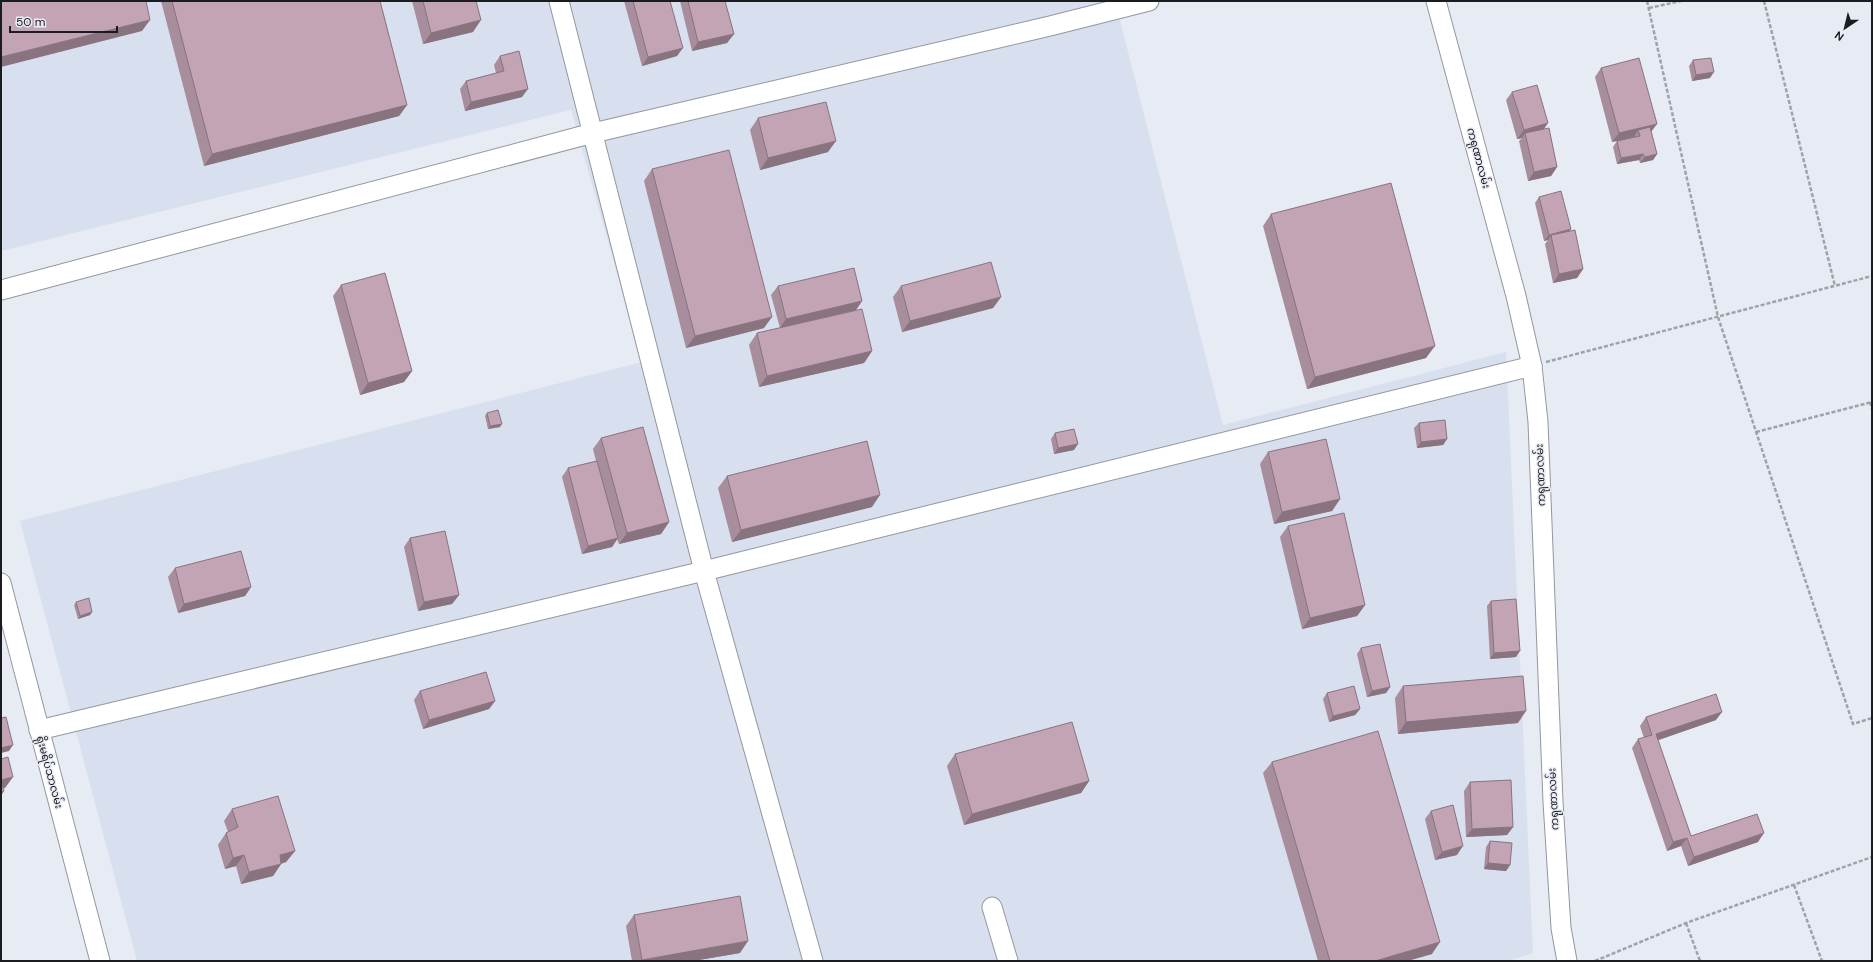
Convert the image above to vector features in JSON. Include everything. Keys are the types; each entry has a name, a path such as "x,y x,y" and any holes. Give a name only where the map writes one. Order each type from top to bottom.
{"street":[{"path":"559,1 704,571 813,961"},
{"path":"1,290 593,134 1050,26 1149,1"},
{"name":"ကရုဏာလမ်း","path":"1436,1 1514,289 1532,366 1538,430 1553,802 1561,928 1567,961"},
{"path":"39,730 704,571 1532,366"},
{"name":"ရိုးမရိပ်သာလမ်း","path":"1,583 100,961"},
{"path":"992,908 1008,961"}],"path":[{"path":"1647,1 1718,317 1853,724 1872,718"},
{"path":"1649,8 1681,1"},
{"path":"1764,1 1835,286"},
{"path":"1532,366 1872,276"},
{"path":"1756,432 1871,402 1872,409"},
{"path":"1595,961 1686,923 1872,857"},
{"path":"1794,885 1822,961"},
{"path":"1686,923 1700,961"}],"shaded area":[{"path":"1,1 1115,1 1223,425 1506,352 1533,953 1509,961 137,961 20,521 642,362 571,110 1,251"}],"building":[{"path":"1,1 146,1 150,20 1,57"},
{"path":"172,1 380,1 407,105 212,154"},
{"path":"423,1 476,1 481,20 431,33"},
{"path":"633,1 670,1 683,48 648,57"},
{"path":"688,1 725,1 734,34 698,42"},
{"path":"519,51 528,89 471,102 466,81 504,71 500,56"},
{"path":"1639,58 1657,124 1619,133 1601,68"},
{"path":"1711,58 1714,72 1696,75 1693,60"},
{"path":"1537,85 1548,123 1524,130 1512,92"},
{"path":"826,102 836,141 768,158 758,118"},
{"path":"1650,127 1657,154 1645,157 1643,154 1621,158 1617,141 1640,136 1638,130"},
{"path":"1549,128 1557,167 1534,172 1525,133"},
{"path":"729,150 772,317 695,336 652,169"},
{"path":"1391,183 1435,346 1315,377 1271,214"},
{"path":"1561,191 1571,229 1549,235 1539,197"},
{"path":"1575,230 1583,269 1559,274 1551,235"},
{"path":"991,262 1001,297 910,321 901,286"},
{"path":"854,268 862,301 786,319 778,286"},
{"path":"385,273 412,371 368,383 341,285"},
{"path":"862,309 872,351 767,376 757,333"},
{"path":"498,410 502,424 490,426 487,413"},
{"path":"1445,420 1447,439 1421,442 1419,423"},
{"path":"643,427 669,522 627,533 601,438"},
{"path":"1074,429 1078,444 1058,448 1055,433"},
{"path":"1326,439 1340,499 1282,512 1268,452"},
{"path":"867,441 880,495 741,530 727,476"},
{"path":"597,461 618,538 588,546 568,468"},
{"path":"1344,513 1365,605 1310,618 1288,526"},
{"path":"445,531 459,595 424,602 410,538"},
{"path":"241,551 251,587 184,604 175,568"},
{"path":"89,598 92,612 80,616 76,602"},
{"path":"1516,599 1520,651 1494,653 1491,601"},
{"path":"1380,644 1390,687 1372,691 1361,648"},
{"path":"486,672 495,701 429,720 420,691"},
{"path":"1523,676 1526,711 1406,722 1403,686"},
{"path":"1354,686 1360,709 1333,716 1327,693"},
{"path":"1716,694 1722,712 1656,734 1691,836 1757,814 1764,833 1694,857 1687,838 1673,842 1638,739 1652,735 1646,717"},
{"path":"6,717 13,745 1,748 1,718"},
{"path":"1072,722 1089,781 972,814 955,754"},
{"path":"1378,731 1440,942 1375,961 1330,961 1272,762"},
{"path":"8,757 13,777 1,780 1,759"},
{"path":"1,780 4,791 1,792"},
{"path":"1511,780 1513,827 1472,829 1470,782"},
{"path":"278,796 295,851 280,855 281,864 249,872 244,855 233,858 226,833 238,827 232,809"},
{"path":"1453,805 1463,846 1442,852 1431,811"},
{"path":"1490,841 1512,843 1510,865 1488,863"},
{"path":"740,896 748,941 642,960 634,915"}]}
